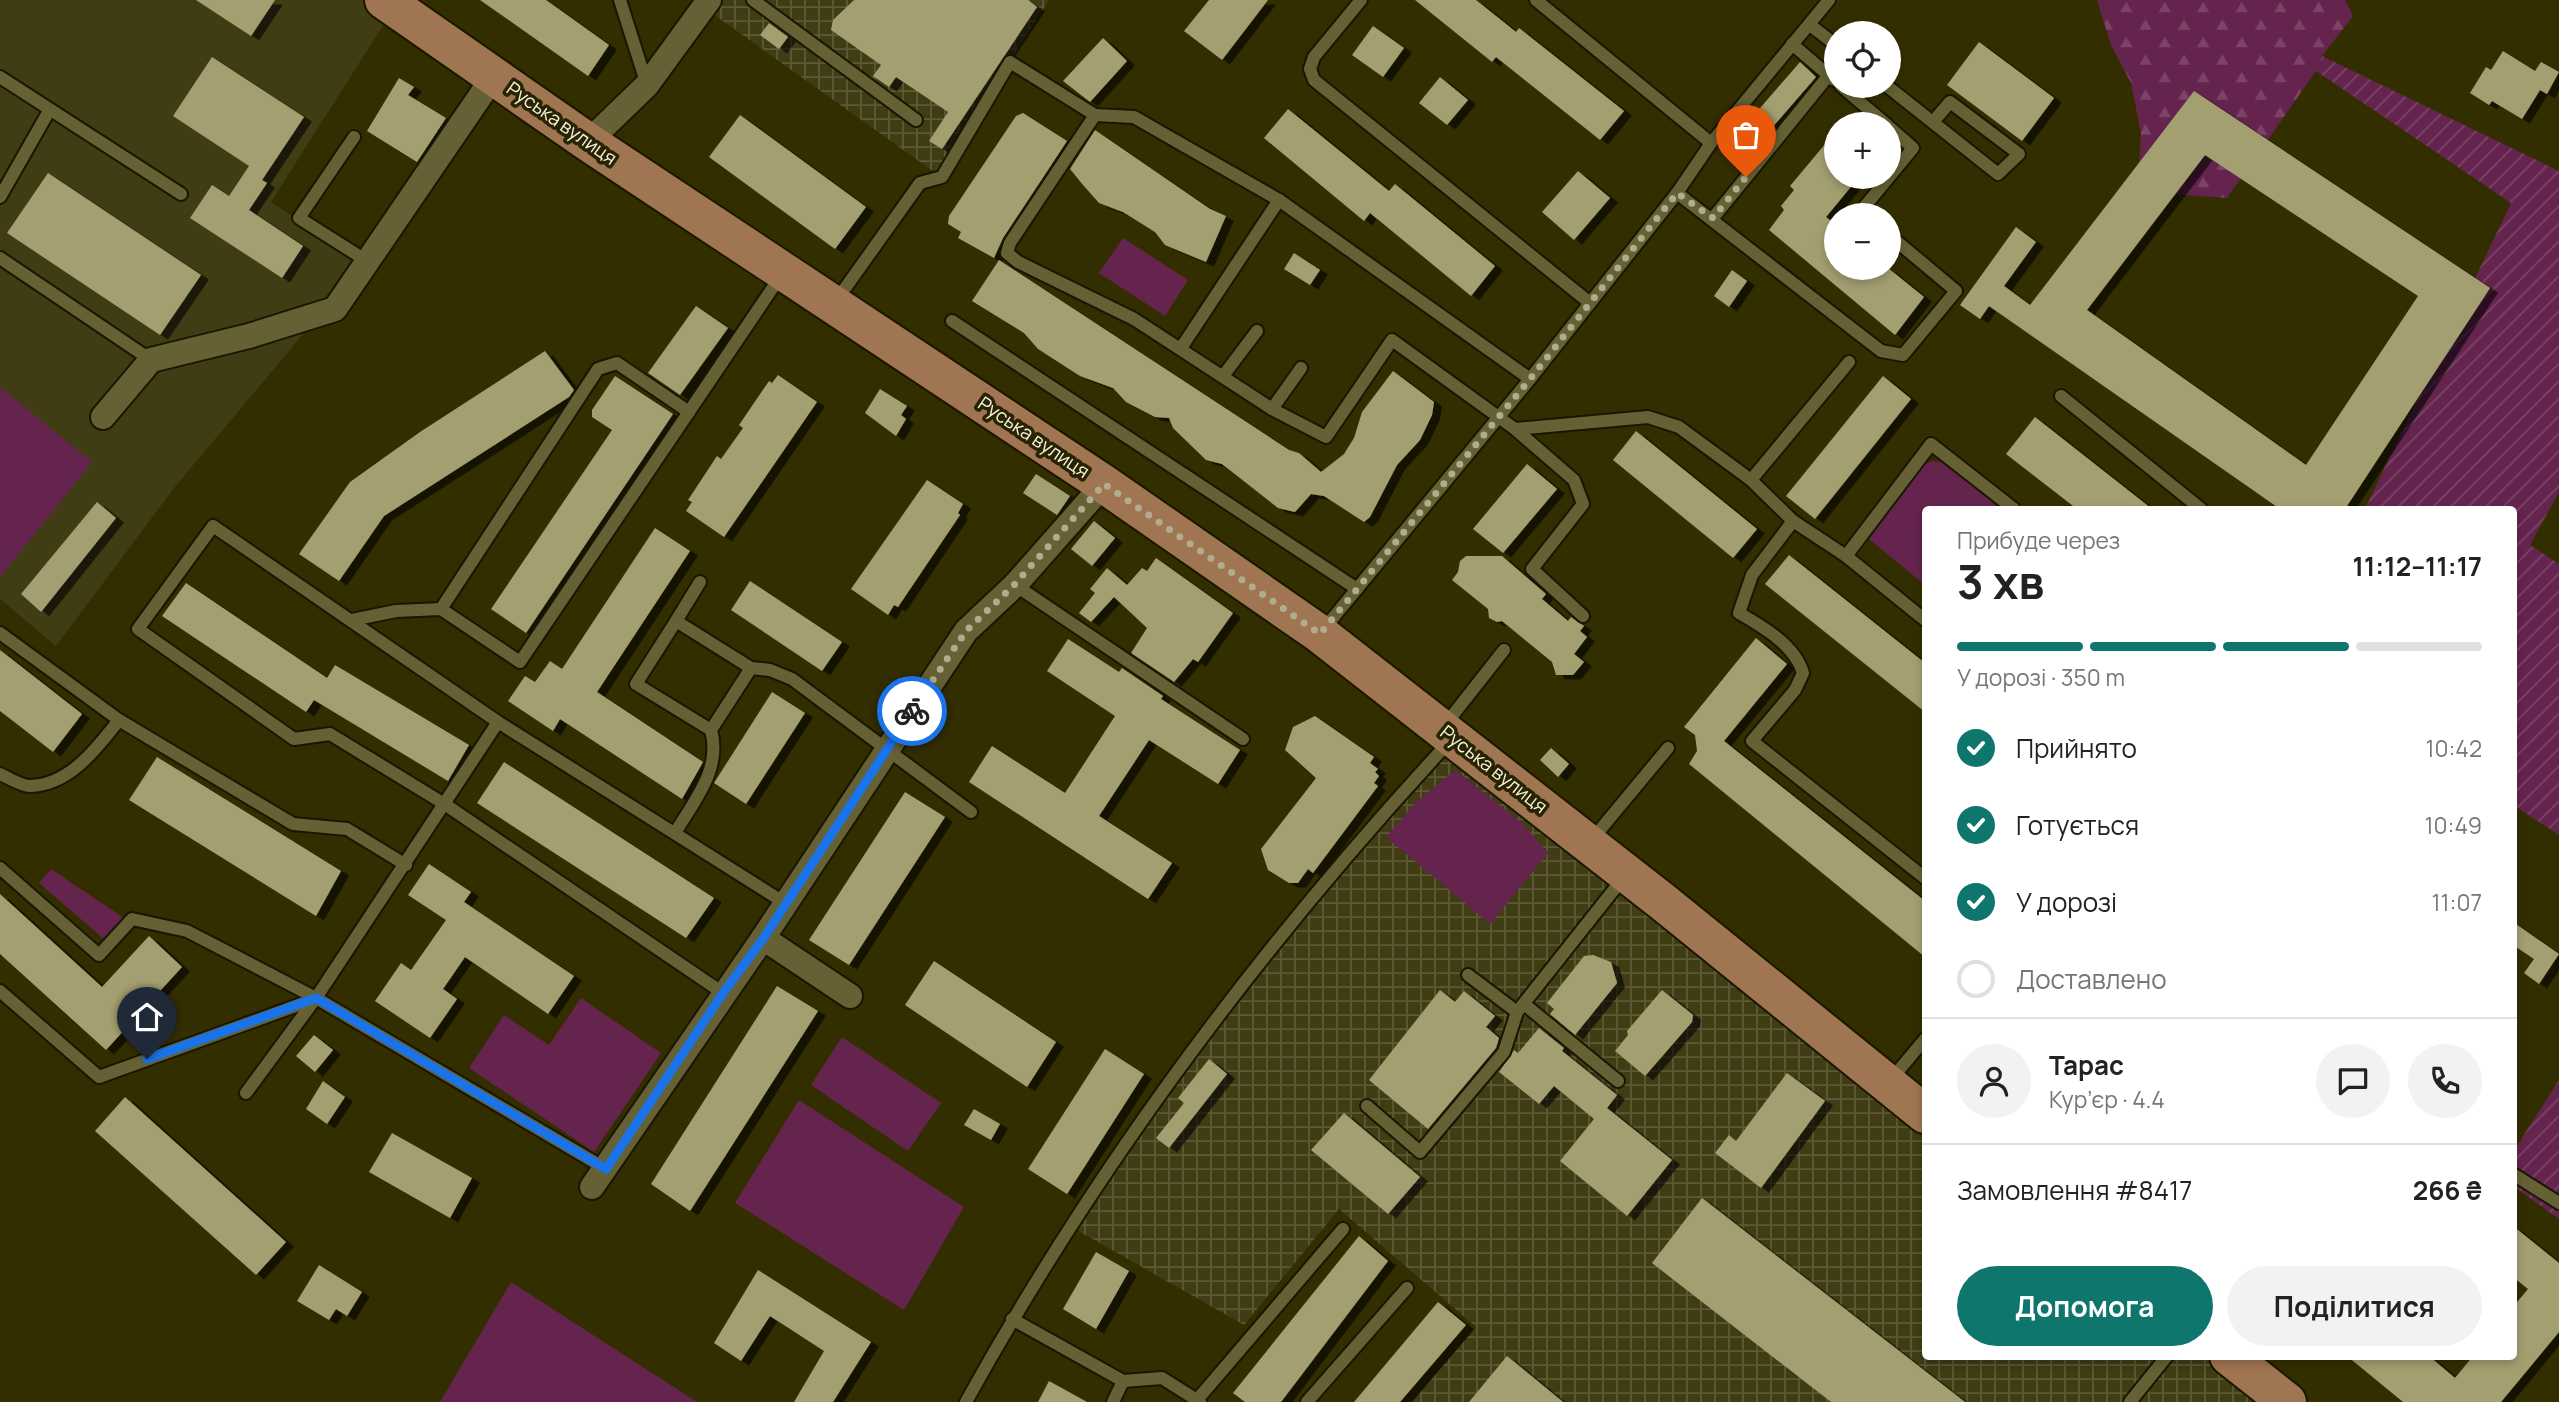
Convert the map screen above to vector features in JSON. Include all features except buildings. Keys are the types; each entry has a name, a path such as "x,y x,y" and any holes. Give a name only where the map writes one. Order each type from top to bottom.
{"main road":[{"name":"Руська вулиця","path":"384,0 588,142 1104,484 1320,634 1626,873 1922,1112"},
{"path":"2234,1360 2287,1402"}],"street":[{"path":"588,142 647,85 709,0"},
{"path":"103,417 152,360 249,336 335,309 494,76"},
{"path":"599,1178 723,993 763,939 887,747 966,631 1014,585 1104,484"},
{"path":"763,939 850,996"}],"lane":[{"path":"620,0 647,85"},
{"path":"753,0 916,120"},
{"path":"1361,0 1314,57 1310,69 1314,80 1590,303"},
{"path":"1536,0 1711,143"},
{"path":"1320,634 1530,379 1677,193 1711,143 1829,0"},
{"path":"1810,25 1824,36"},
{"path":"1792,44 1824,71"},
{"path":"834,304 920,183 942,177 1010,62 1095,116 1133,117 1279,201 1530,379"},
{"path":"0,77 181,194"},
{"path":"1713,218 1824,87"},
{"path":"1901,97 1998,174 2019,154 1951,102 1933,122"},
{"path":"1855,98 1872,112"},
{"path":"0,197 50,111"},
{"path":"1095,116 1010,243 1007,253 1018,262 1134,319 1272,409 1326,437 1392,340 1515,429 1574,480 1583,504 1532,569 1583,616"},
{"path":"354,137 299,218 367,261"},
{"path":"1901,137 1913,148 1901,163"},
{"path":"1868,203 1879,189"},
{"path":"1677,193 1713,218 1881,351 1903,355 1956,291 1901,245"},
{"path":"1181,348 1279,201"},
{"path":"0,258 152,360"},
{"path":"352,620 396,611 440,610 520,662 784,271"},
{"path":"952,321 1357,589"},
{"path":"1223,376 1257,331"},
{"path":"1751,480 1849,362"},
{"path":"440,610 598,369 617,363 689,412"},
{"path":"1272,409 1301,368"},
{"path":"2061,396 2197,506"},
{"path":"1515,429 1648,417 1679,427 1751,480 1793,521 1846,556 1922,618"},
{"path":"1846,556 1931,444 2010,506"},
{"path":"1793,521 1752,575 1739,613 1761,626 1799,658 1803,673 1795,690 1752,741 1922,876"},
{"path":"723,993 446,805 330,734 294,739 138,629 213,526 498,722 785,903"},
{"path":"675,834 713,766 715,747 711,730 636,684 700,582"},
{"path":"1014,585 1243,739"},
{"path":"676,621 751,668 770,670 792,679 971,812"},
{"path":"0,633 119,720 293,824 347,829 406,865"},
{"path":"966,1402 1012,1319 1071,1224 1236,993 1448,732 1504,650"},
{"path":"711,730 751,668"},
{"path":"0,774 27,787 47,783 69,772 92,754 119,720"},
{"path":"246,1093 316,998 446,805 498,722"},
{"path":"1588,844 1668,748"},
{"path":"0,868 99,956 132,919 187,931 316,998 599,1178"},
{"path":"1367,1105 1420,1152 1504,1052 1521,1008 1626,873"},
{"path":"1468,975 1521,1008 1618,1081"},
{"path":"0,991 99,1077 316,998"},
{"path":"1887,1084 1922,1043"},
{"path":"2517,1177 2559,1203"},
{"path":"1012,1319 1123,1381 1163,1378 1198,1401 1343,1229"},
{"path":"1307,1402 1406,1288"},
{"path":"2130,1402 2164,1360"},
{"path":"1113,1402 1123,1381"}],"shaded area":[{"path":"0,0 389,0 396,5 271,202 362,264 174,488 56,646 0,599"},
{"path":"700,0 1049,0 937,174 702,6"},
{"path":"1455,737 1922,1110 1922,1360 2236,1360 2289,1402 1412,1402 1476,1327 1339,1209 1244,1325 1075,1229 1232,1002"}],"green space":[{"path":"2097,0 2345,0 2353,16 2322,56 2316,71 2227,198 2173,194 2139,168 2141,133 2131,83 2111,45"},
{"path":"2322,56 2559,171 2559,492 2530,545 2559,564 2559,835 2517,808 2517,506 2366,506 2511,203 2316,71"},
{"path":"1123,238 1188,280 1165,316 1099,273"},
{"path":"0,387 92,462 0,577"},
{"path":"1932,461 1942,462 1997,506 1922,506 1922,583 1869,539 1923,465"},
{"path":"1455,770 1521,822 1548,853 1490,924 1386,837 1415,803"},
{"path":"51,869 124,918 105,940 39,883"},
{"path":"581,998 661,1053 594,1152 469,1068 504,1015 549,1045"},
{"path":"842,1037 941,1103 908,1151 811,1085"},
{"path":"2559,1080 2559,1219 2517,1189 2517,1146"},
{"path":"799,1100 964,1207 904,1310 735,1203"},
{"path":"511,1282 697,1402 440,1402"}],"way so far":[{"path":"912,711 966,631 1014,585 1104,484 1320,634 1427,500 1530,379 1677,193 1713,218 1746,177"}],"route":[{"path":"147,1059 316,998 606,1169 723,993 763,939 912,711"}]}
